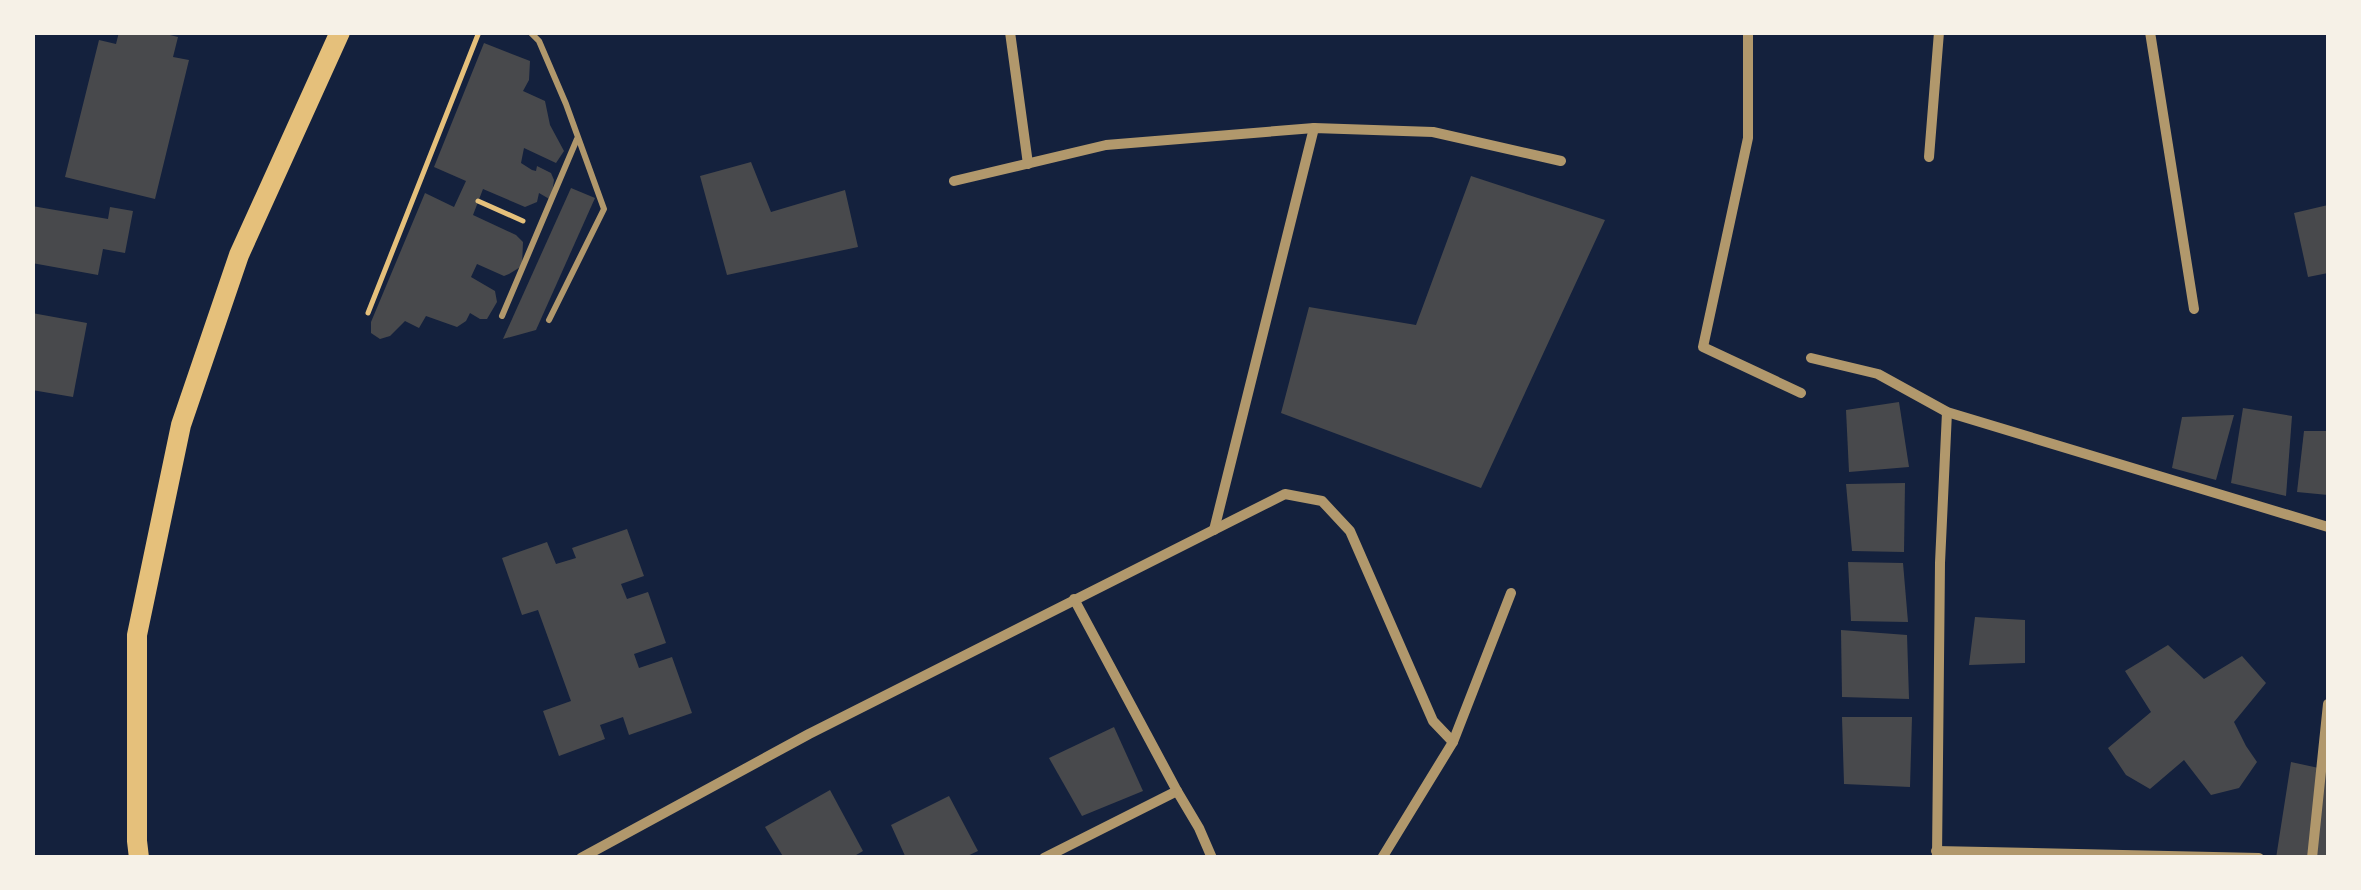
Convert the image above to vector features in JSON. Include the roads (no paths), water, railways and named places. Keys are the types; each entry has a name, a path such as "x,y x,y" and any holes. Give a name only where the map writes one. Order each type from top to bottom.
{"main road":[{"path":"139,858 137,635 180,425 239,255 340,32"}],"street":[{"path":"1010,32 1028,164"},
{"path":"1748,32 1748,138 1704,346 1801,394"},
{"path":"1929,157 1939,32"},
{"path":"2150,32 2194,308"},
{"path":"1214,530 1314,128"},
{"path":"954,181 1106,145 1314,128 1434,132 1561,162"},
{"path":"1812,358 1878,374 1946,412 2328,527"},
{"path":"1946,412 1937,854 2259,858"},
{"path":"581,858 809,734 1285,494 1322,501 1350,531 1433,721 1453,742"},
{"path":"1382,858 1453,742 1511,593"},
{"path":"1074,599 1200,828 1212,858"},
{"path":"2312,858 2328,704"},
{"path":"1044,858 1177,791"}],"lane":[{"path":"530,32 539,41 604,209 549,320"},
{"path":"502,316 578,138"}]}
